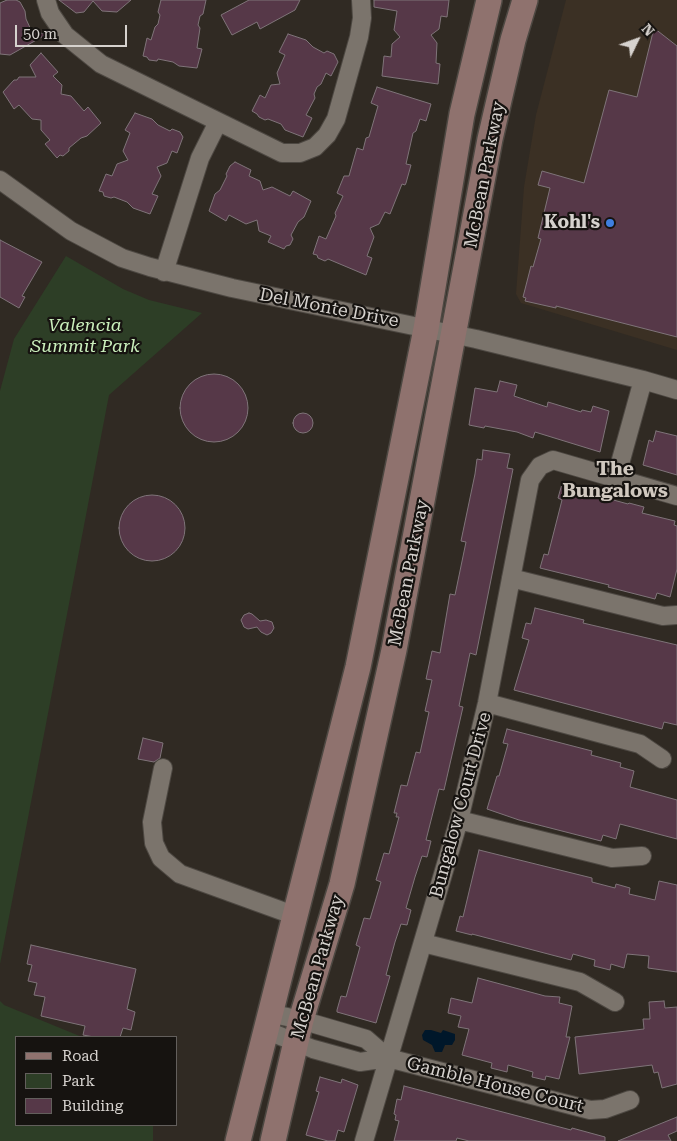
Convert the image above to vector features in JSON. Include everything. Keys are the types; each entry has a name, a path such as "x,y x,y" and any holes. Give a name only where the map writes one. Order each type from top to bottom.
{"main road":[{"name":"McBean Parkway","path":"238,1141 358,667 426,328 462,114 489,0"},
{"name":"McBean Parkway","path":"273,1141 298,1031 342,884 394,650 490,139 513,40 525,0"}],"street":[{"path":"46,0 50,13 65,35 101,64 282,153 300,154 314,147 327,135 336,119 360,37 361,0"},
{"path":"164,272 200,158 218,122"},
{"name":"Del Monte Drive","path":"2,187 71,231 122,258 164,272 454,334 677,390"},
{"path":"643,380 616,478 677,496"},
{"name":"Bungalow Court Drive","path":"364,1141 458,820 487,703 530,480 540,466 553,460 616,478"},
{"path":"512,578 662,616 677,615"},
{"path":"487,703 640,744 662,759"},
{"path":"163,768 152,822 154,843 161,858 180,874 296,916"},
{"path":"458,820 612,858 642,856"},
{"path":"423,943 580,982 615,1002"},
{"name":"Gamble House Court","path":"267,1022 298,1031 366,1039 388,1058"},
{"name":"Gamble House Court","path":"298,1031 313,1049 360,1062 388,1058 590,1110 605,1109 630,1100"}],"shaded area":[{"path":"566,0 677,0 677,350 521,303 516,294 524,187 536,115"}],"green space":[{"name":"Valencia Summit Park","path":"66,256 123,289 149,300 202,313 109,395 0,964 0,391 14,339"},
{"path":"0,1001 4,1005 80,1036 15,1036 15,1126 153,1126 153,1141 0,1141"}],"water":[{"path":"425,1030 441,1033 443,1030 455,1034 455,1040 452,1045 445,1045 442,1052 435,1052 432,1045 423,1040 422,1035"}],"building":[{"path":"7,0 20,2 32,32 47,34 10,55 0,54 0,3"},
{"path":"59,0 131,0 117,12 102,11 93,1 84,12 76,13"},
{"path":"161,0 206,0 198,25 200,28 197,48 202,49 197,68 179,66 173,62 158,59 157,61 149,60 143,56 147,38 151,40 155,27 158,24"},
{"path":"249,0 300,0 295,10 260,29 257,22 232,35 221,15"},
{"path":"374,0 449,0 447,17 441,16 439,29 431,35 437,43 436,63 440,64 438,84 382,76 384,56 391,57 392,44 400,37 394,30 397,11 374,7"},
{"name":"Kohl's","path":"654,28 677,46 677,337 556,306 556,308 525,301 526,298 523,297 531,266 533,267 541,239 538,238 550,188 538,185 542,171 584,183 609,90 637,97"},
{"path":"288,34 306,40 313,47 324,53 327,51 334,54 338,62 331,76 326,73 321,84 317,87 314,94 315,98 306,115 312,118 303,137 285,130 281,124 259,117 252,111 260,95 265,98 271,85 280,84 277,73 285,55 279,52"},
{"path":"41,53 58,72 53,76 62,85 61,94 71,96 84,111 88,107 101,123 87,136 81,138 69,148 69,151 63,156 60,155 57,158 45,144 50,140 41,130 41,120 32,119 19,105 14,109 3,92 19,77 36,77 30,65"},
{"path":"377,87 431,104 426,121 420,119 416,131 413,133 406,164 411,165 406,183 405,185 402,184 390,214 385,212 379,224 370,228 374,237 367,256 372,258 366,275 328,259 325,261 313,254 319,236 326,239 336,216 335,213 343,196 337,193 344,176 349,176 357,148 363,150 366,138 369,137 378,106 371,103"},
{"path":"135,113 152,119 158,125 170,131 172,129 180,132 183,137 177,153 172,151 167,163 157,167 161,176 152,194 158,196 150,214 133,208 127,202 114,197 104,196 103,192 99,191 106,174 112,176 117,164 128,160 123,151 130,133 125,130"},
{"path":"235,162 251,170 249,176 260,181 263,190 272,187 290,196 293,191 311,201 304,217 298,222 291,235 293,239 290,245 284,249 268,242 271,236 259,231 257,220 246,224 229,215 226,221 209,211 215,194 220,190 230,166"},
{"path":"0,240 42,262 22,296 25,297 19,308 0,297"},
{"path":"214,374 227,377 238,384 245,395 248,408 245,421 238,432 227,439 214,442 201,439 190,432 183,421 180,408 183,395 190,384 201,377"},
{"path":"500,381 517,385 514,396 547,407 548,402 581,412 582,410 591,412 593,406 609,411 600,452 535,432 533,438 517,432 469,425 475,388 497,392"},
{"path":"303,413 310,416 313,423 310,430 303,433 296,430 293,423 296,416"},
{"path":"656,431 677,436 677,475 643,465 649,440 653,442"},
{"path":"483,450 510,454 507,468 513,469 476,655 470,653 459,706 463,707 444,790 439,789 426,840 431,841 427,857 422,856 415,877 406,908 411,910 407,925 401,924 395,942 386,975 390,976 376,1023 337,1012 337,1010 341,996 346,997 360,947 356,945 364,918 370,919 381,882 376,880 384,853 389,854 399,817 396,817 397,813 394,813 401,785 407,786 416,752 420,753 429,712 425,711 432,680 426,679 432,651 440,653 450,594 455,595 466,542 461,541 477,459 482,460"},
{"path":"562,484 577,490 644,507 642,513 675,521 674,525 677,526 677,569 670,597 657,593 655,599 608,587 609,585 540,568 544,554 548,555 562,500 558,498"},
{"path":"152,495 165,497 175,505 183,515 185,528 183,541 175,551 165,559 152,561 139,559 129,551 121,541 119,528 121,515 129,505 139,497"},
{"path":"535,608 584,620 583,623 677,645 677,725 664,722 662,729 514,690 529,640 522,638 526,623 531,624"},
{"path":"249,613 260,621 272,622 274,628 271,633 267,635 257,627 248,629 244,627 241,620 244,615"},
{"path":"507,729 592,751 591,755 621,763 620,767 634,771 630,787 677,800 677,839 620,824 616,839 603,835 601,841 519,820 487,809 508,744 503,743"},
{"path":"143,738 163,743 160,758 154,762 138,759"},
{"path":"479,850 592,878 592,882 615,888 616,884 630,888 629,894 655,900 659,881 677,885 677,972 648,968 649,956 627,954 624,968 611,964 610,970 594,966 595,960 573,954 571,960 456,931 460,916 463,917"},
{"path":"31,945 136,969 127,1009 135,1012 131,1030 123,1028 120,1036 88,1036 83,1035 85,1026 41,1016 45,997 34,995 37,983 28,981 32,965 27,964"},
{"path":"478,978 545,996 560,997 559,1003 572,1006 566,1037 570,1037 559,1079 546,1076 545,1080 532,1077 533,1072 508,1065 507,1072 491,1068 492,1063 462,1055 469,1029 458,1027 461,1016 448,1013 451,998 472,1003"},
{"path":"664,1001 665,1008 677,1007 677,1084 662,1088 658,1072 654,1073 652,1065 579,1074 575,1037 644,1029 643,1019 650,1019 649,1002"},
{"path":"320,1077 341,1083 342,1079 358,1085 344,1132 338,1130 335,1141 306,1135 319,1092 316,1091"},
{"path":"404,1086 571,1130 572,1128 605,1137 605,1141 469,1141 457,1138 456,1141 394,1141 399,1121 395,1120 396,1115 394,1114 397,1099 401,1100"},
{"path":"677,1117 677,1131 668,1135 671,1141 618,1141"}],"place":[{"name":"Kohl's","path":"610,223"}],"district":[{"name":"The Bungalows","path":"615,480"}]}
